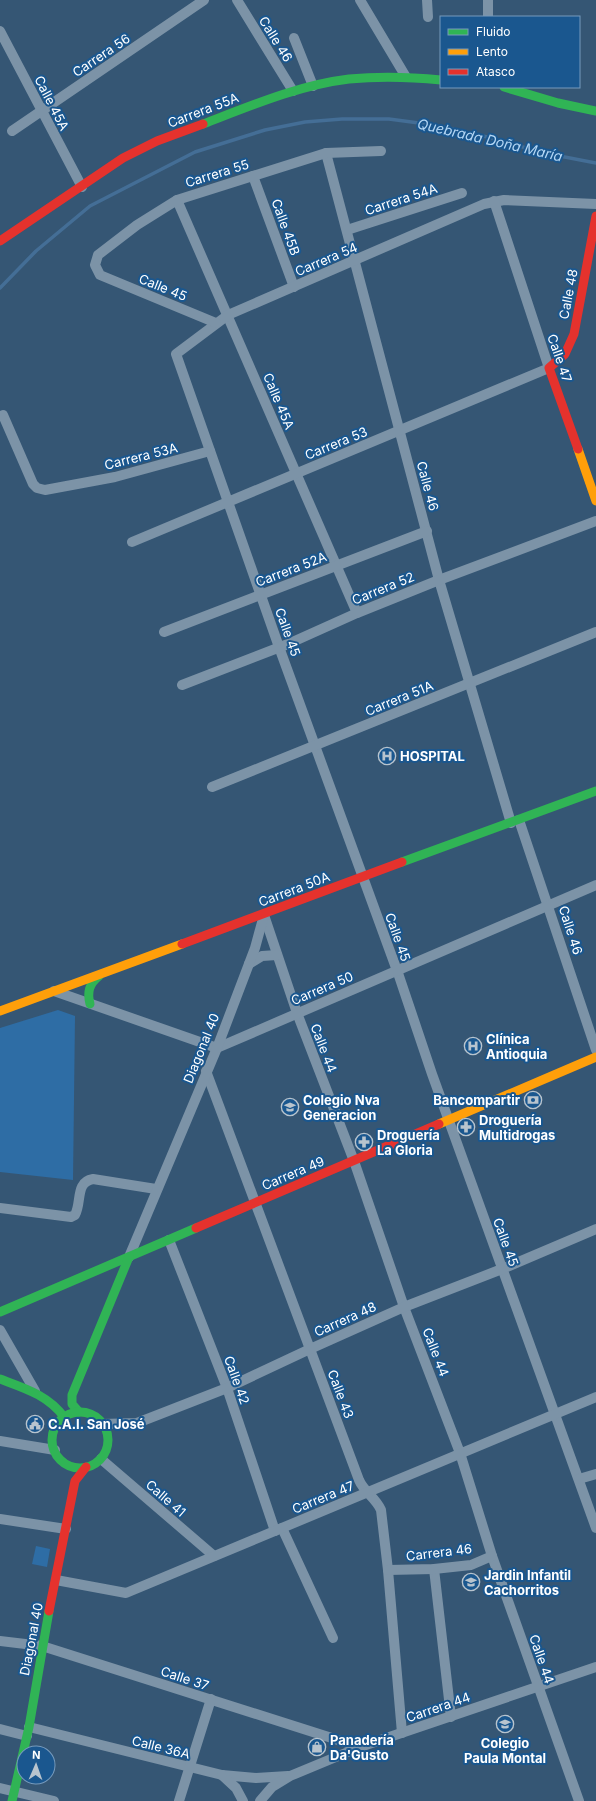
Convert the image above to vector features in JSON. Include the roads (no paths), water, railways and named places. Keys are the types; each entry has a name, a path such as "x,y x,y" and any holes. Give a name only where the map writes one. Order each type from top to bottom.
{"street":[{"name":"Carrera 56","path":"12,131 204,0"},
{"name":"Calle 46","path":"236,0 293,91"},
{"path":"360,0 406,77"},
{"path":"427,0 428,17"},
{"path":"488,0 488,16"},
{"name":"Calle 45A","path":"0,31 82,187"},
{"path":"294,38 313,86"},
{"name":"Carrera 55A","path":"0,241 20,226 82,187 123,158 157,141 293,91 349,79 406,77 440,80"},
{"path":"507,88 558,103 596,111"},
{"name":"Carrera 55","path":"100,275 95,265 98,255 137,225 177,200 326,153 381,151"},
{"name":"Calle 46","path":"326,153 356,260 439,580 470,683 515,821 548,905 596,1050"},
{"name":"Calle 45B","path":"253,176 294,287"},
{"name":"Carrera 54A","path":"348,230 462,193"},
{"name":"Calle 45A","path":"177,200 357,613"},
{"path":"494,201 504,200 596,204"},
{"name":"Carrera 54","path":"176,354 228,315 494,201"},
{"name":"Calle 47","path":"494,201 549,368 596,501"},
{"name":"Calle 48","path":"549,368 560,362 568,351 574,334 596,216"},
{"name":"Calle 45","path":"100,275 216,323"},
{"name":"Calle 45","path":"176,354 279,647 397,970 502,1269 596,1528"},
{"name":"Carrera 53","path":"132,542 549,368"},
{"name":"Carrera 53A","path":"3,415 33,484 37,488 45,490 115,478 210,452"},
{"name":"Carrera 52","path":"182,685 279,647 357,613 439,580 596,521"},
{"name":"Carrera 52A","path":"164,632 426,531"},
{"name":"Carrera 51A","path":"212,787 596,632"},
{"name":"Carrera 50A","path":"0,1011 99,976 596,791"},
{"name":"Carrera 50","path":"217,1048 596,884"},
{"name":"Calle 44","path":"264,915 297,1013 354,1161 404,1307 460,1454 492,1556 579,1801"},
{"name":"Diagonal 40","path":"79,1412 72,1404 72,1395 156,1190 217,1048 249,964 264,915"},
{"path":"249,964 262,956 277,955"},
{"path":"90,1004 87,995 88,987 92,980 99,976"},
{"path":"54,991 217,1048"},
{"name":"Carrera 49","path":"0,1312 596,1057"},
{"name":"Calle 43","path":"206,1071 359,1480 364,1490 381,1510 388,1570 402,1733"},
{"path":"0,1208 72,1217 78,1210 82,1184 87,1180 93,1179 156,1190"},
{"name":"Carrera 48","path":"103,1424 137,1423 227,1388 404,1307 502,1269 596,1229"},
{"name":"Calle 42","path":"169,1240 227,1388 278,1530 333,1638"},
{"path":"0,1330 35,1391"},
{"path":"0,1379 35,1391 56,1405 64,1417"},
{"name":"Carrera 47","path":"56,1580 126,1593 596,1397"},
{"path":"70,1466 86,1467 94,1464 101,1459 106,1451 108,1442 107,1432 103,1424 92,1415 79,1412 64,1417 56,1426 53,1434 55,1450 58,1457 70,1466 76,1481"},
{"path":"0,1441 55,1450"},
{"name":"Calle 41","path":"101,1459 214,1556"},
{"name":"Diagonal 40","path":"14,1796 28,1731 42,1646 76,1481 86,1467"},
{"path":"578,1479 596,1474"},
{"path":"0,1519 66,1529"},
{"name":"Carrera 46","path":"388,1570 434,1569 471,1565 492,1556"},
{"path":"434,1569 450,1717"},
{"name":"Calle 37","path":"0,1641 42,1646 360,1748"},
{"name":"Carrera 44","path":"290,1776 402,1733 596,1667"},
{"path":"179,1801 211,1699"},
{"name":"Calle 36A","path":"0,1729 28,1731 222,1775 256,1778 290,1776"},
{"path":"222,1775 236,1788 244,1801"},
{"path":"260,1801 272,1787 290,1776"},
{"path":"0,1788 14,1796 54,1801"}],"waterway":[{"name":"Quebrada Doña María","path":"0,288 36,251 90,206 195,152 265,130 305,122 342,119 389,119 434,125 487,137 544,153 596,163"}],"place":[{"name":"HOSPITAL","path":"387,756"},
{"name":"Clínica Antioquia","path":"473,1046"},
{"name":"Bancompartir","path":"533,1100"},
{"name":"Colegio Nva Generacion","path":"290,1107"},
{"name":"Droguería Multidrogas","path":"466,1127"},
{"name":"Droguería La Gloria","path":"364,1142"},
{"name":"C.A.I. San José","path":"35,1424"},
{"name":"Jardin Infantil Cachorritos","path":"471,1582"},
{"name":"Colegio Paula Montal","path":"505,1724"},
{"name":"Panadería Da'Gusto","path":"317,1747"}]}
